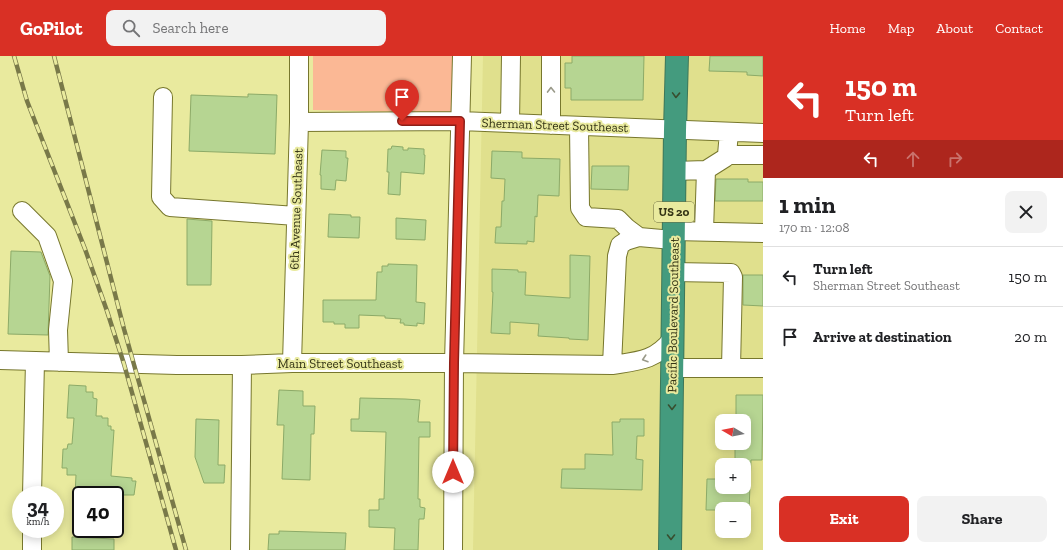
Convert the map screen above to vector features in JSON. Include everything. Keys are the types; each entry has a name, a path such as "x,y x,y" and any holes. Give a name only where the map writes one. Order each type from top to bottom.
{"highway":[{"name":"Pacific Boulevard Southeast","path":"670,550 673,236 677,56"}],"street":[{"name":"6th Avenue Southeast","path":"292,363 299,122 299,56"},
{"path":"453,550 454,363 462,56"},
{"path":"510,123 511,56"},
{"path":"551,56 551,125"},
{"path":"163,97 161,197 170,207 296,216"},
{"name":"Sherman Street Southeast","path":"299,122 460,121 763,133"},
{"path":"579,126 580,208 586,217 618,219 639,237"},
{"path":"728,155 729,132"},
{"path":"674,171 706,170 728,155 763,155"},
{"path":"704,231 706,170"},
{"path":"22,211 47,236 63,281 58,330 59,362"},
{"path":"612,365 617,256 620,245 626,241 639,237 673,236 704,231 763,233"},
{"path":"673,272 731,273 733,277 731,368"},
{"name":"Main Street Southeast","path":"0,360 134,364 242,365 292,363 454,363 612,365 649,358 666,348 672,339"},
{"path":"32,486 35,361"},
{"path":"240,550 242,365"},
{"path":"672,368 763,368"},
{"path":"32,538 32,550"}],"shaded area":[{"path":"313,56 453,56 453,113 313,110"},
{"path":"483,56 763,56 763,550 473,550"}],"building":[{"path":"572,56 644,56 643,100 571,100 571,88 565,88 565,63 572,63"},
{"path":"710,56 763,56 763,76 747,75 747,72 709,71"},
{"path":"248,94 277,95 275,154 189,151 191,95 248,97"},
{"path":"392,146 403,147 403,150 408,150 408,148 424,149 425,155 424,174 401,172 400,195 388,194 388,149 391,149"},
{"path":"322,150 346,151 346,158 348,158 346,181 336,180 335,190 321,189 320,175"},
{"path":"492,151 522,152 522,158 560,159 559,196 538,195 537,217 535,216 534,242 527,241 527,244 495,243 496,227 501,227 505,179 491,178"},
{"path":"592,166 629,166 628,190 591,189"},
{"path":"716,179 748,179 748,182 763,182 763,201 715,201"},
{"path":"329,214 360,217 359,238 328,237"},
{"path":"396,218 426,220 425,240 396,239"},
{"path":"187,219 212,221 211,285 187,285"},
{"path":"11,251 41,252 50,276 48,335 8,334"},
{"path":"570,255 590,256 588,340 538,336 539,324 510,322 510,334 491,333 493,292 492,269 518,270 518,272 526,272 525,295 570,298"},
{"path":"388,264 417,265 416,302 425,303 424,324 417,323 417,326 404,325 404,323 400,323 401,319 385,318 385,316 359,315 359,328 345,328 345,324 323,322 323,300 376,300 377,272 382,272 382,266 388,266"},
{"path":"743,275 763,275 763,306 743,305"},
{"path":"69,385 86,386 86,392 93,392 93,398 97,399 96,416 108,418 108,426 111,426 111,430 114,430 111,476 132,478 132,481 136,481 134,495 124,495 124,486 75,486 76,475 67,475 67,468 62,468 63,449 67,449 68,444 72,444 74,418 67,418"},
{"path":"279,390 303,391 303,406 315,406 314,434 311,434 310,480 282,479 284,425 277,425"},
{"path":"736,395 763,395 762,460 735,458 735,450 751,450 751,414 736,414"},
{"path":"360,398 420,400 418,422 430,422 430,437 419,437 418,499 420,499 420,507 425,508 424,519 419,519 418,550 394,550 395,528 369,527 369,510 379,510 379,499 384,499 386,432 351,431 351,419 359,419"},
{"path":"196,419 219,420 218,465 225,465 224,483 204,483 195,457"},
{"path":"620,419 644,419 644,436 637,436 636,459 643,460 642,490 561,488 562,469 585,469 585,454 613,455 612,422 620,422"},
{"path":"707,479 715,479 715,494 750,494 749,502 715,502 715,510 706,510"},
{"path":"279,531 346,533 345,550 268,550 269,534 279,534"},
{"path":"72,538 114,539 114,550 72,550"}],"railway":[{"path":"14,56 27,101 85,249 107,311 124,364 176,550"},
{"path":"54,56 124,329 186,550"}],"route":[{"path":"402,121 460,121 453,472"}]}
